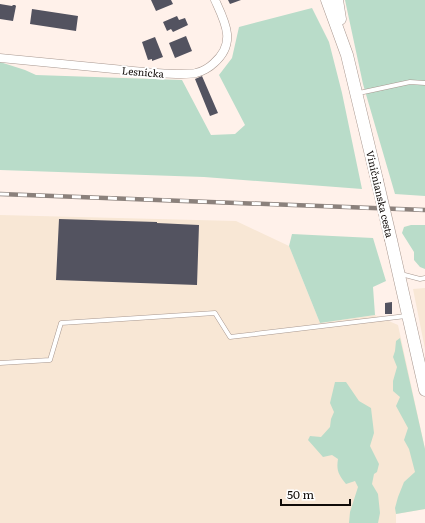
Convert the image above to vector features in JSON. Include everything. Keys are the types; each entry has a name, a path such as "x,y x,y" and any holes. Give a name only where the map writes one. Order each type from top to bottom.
{"main road":[{"name":"Viničnianska cesta","path":"327,0 347,56 425,390"},
{"path":"337,0 347,56"}],"street":[{"name":"Lesnícka","path":"0,58 164,74 197,73 211,66 217,61 227,45 228,34 214,0"}],"lane":[{"path":"356,94 410,82 425,83"},
{"path":"398,274 425,278"},
{"path":"0,363 50,360 61,323 215,313 230,337 408,316"}],"shaded area":[{"path":"0,215 236,221 289,246 320,323 375,315 398,325 425,449 425,509 396,514 396,523 0,523"},
{"path":"425,288 425,349 413,289"}],"green space":[{"path":"345,0 425,0 425,196 395,194 363,84"},
{"path":"312,8 329,42 342,93 362,189 204,177 0,170 0,62 36,75 182,80 211,135 235,134 245,125 219,75 232,58 239,27"},
{"path":"411,225 425,225 425,269 420,267 414,260 414,252 402,233 404,227"},
{"path":"292,234 373,238 386,281 373,287 375,315 320,323 289,246"},
{"path":"400,338 425,449 425,509 396,514 395,508 404,482 415,472 409,449 404,440 408,428 396,406 400,397 393,391 393,381 397,367 393,357 396,341"},
{"path":"335,382 346,382 359,401 371,408 374,433 370,446 379,464 377,472 374,474 372,484 378,494 380,513 378,523 349,523 350,512 358,487 355,481 346,484 338,470 338,459 332,455 323,457 308,440 310,436 321,437 330,427 334,412 330,403"}],"building":[{"path":"151,0 171,0 173,4 156,11"},
{"path":"228,0 241,0 230,4"},
{"path":"0,4 16,6 13,21 0,19"},
{"path":"32,9 78,16 76,31 30,24"},
{"path":"177,16 179,20 185,18 188,25 173,32 171,29 167,31 163,22"},
{"path":"186,36 192,51 175,58 169,43"},
{"path":"155,37 163,57 152,61 152,59 148,60 142,42"},
{"path":"202,76 218,113 210,116 195,79"},
{"path":"59,219 199,225 197,285 56,280"},
{"path":"392,302 392,314 385,314 385,303"}],"railway":[{"path":"0,194 425,210"}]}
